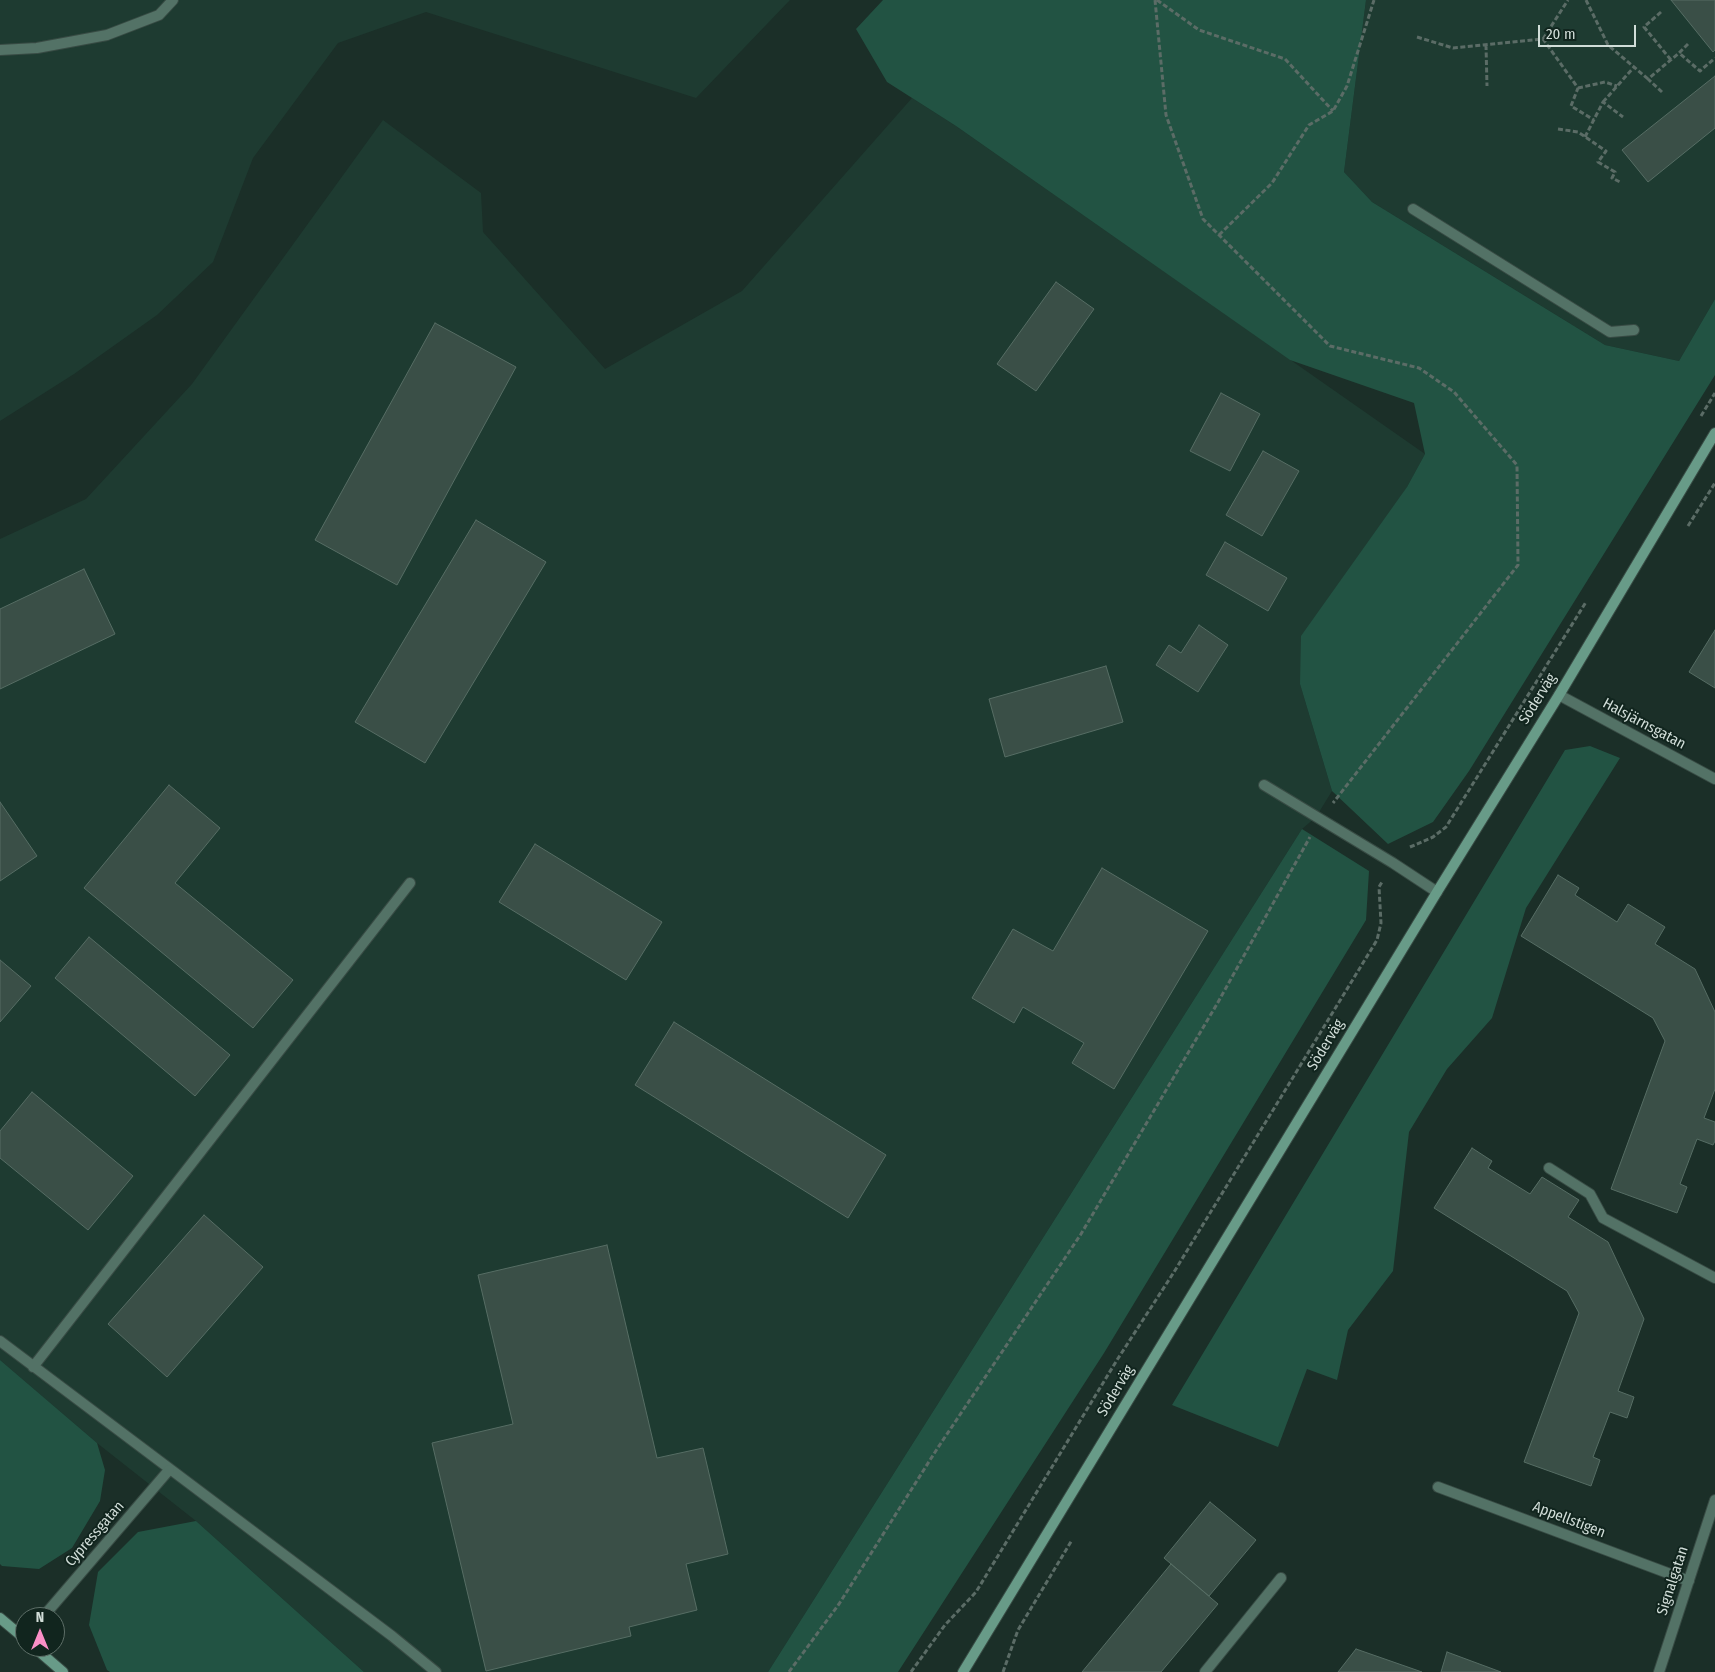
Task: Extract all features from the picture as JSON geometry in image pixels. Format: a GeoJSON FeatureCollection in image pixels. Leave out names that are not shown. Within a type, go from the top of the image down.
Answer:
{"type":"FeatureCollection","features":[{"type":"Feature","properties":{"kind":"main road","name":"Söderväg"},"geometry":{"type":"LineString","coordinates":[[963,1672],[1559,694],[1715,433]]}},
{"type":"Feature","properties":{"kind":"main road"},"geometry":{"type":"LineString","coordinates":[[0,1618],[15,1630]]}},
{"type":"Feature","properties":{"kind":"main road"},"geometry":{"type":"LineString","coordinates":[[46,1657],[63,1672]]}},
{"type":"Feature","properties":{"kind":"street"},"geometry":{"type":"LineString","coordinates":[[0,50],[36,48],[107,35],[160,15],[173,0]]}},
{"type":"Feature","properties":{"kind":"street"},"geometry":{"type":"LineString","coordinates":[[1413,210],[1610,332],[1634,330]]}},
{"type":"Feature","properties":{"kind":"street","name":"Halsjärnsgatan"},"geometry":{"type":"LineString","coordinates":[[1559,694],[1715,779]]}},
{"type":"Feature","properties":{"kind":"street"},"geometry":{"type":"LineString","coordinates":[[1264,785],[1394,863],[1437,892]]}},
{"type":"Feature","properties":{"kind":"street"},"geometry":{"type":"LineString","coordinates":[[33,1367],[410,883]]}},
{"type":"Feature","properties":{"kind":"street"},"geometry":{"type":"LineString","coordinates":[[1548,1168],[1590,1194],[1603,1218],[1715,1278]]}},
{"type":"Feature","properties":{"kind":"street"},"geometry":{"type":"LineString","coordinates":[[0,1341],[392,1636],[436,1672]]}},
{"type":"Feature","properties":{"kind":"street","name":"Cypressgatan"},"geometry":{"type":"LineString","coordinates":[[51,1607],[169,1470]]}},
{"type":"Feature","properties":{"kind":"street","name":"Appellstigen"},"geometry":{"type":"LineString","coordinates":[[1438,1487],[1689,1581]]}},
{"type":"Feature","properties":{"kind":"street","name":"Signalgatan"},"geometry":{"type":"LineString","coordinates":[[1659,1672],[1715,1500]]}},
{"type":"Feature","properties":{"kind":"street"},"geometry":{"type":"LineString","coordinates":[[1205,1672],[1281,1578]]}},
{"type":"Feature","properties":{"kind":"path"},"geometry":{"type":"LineString","coordinates":[[1156,0],[1199,30],[1285,59],[1333,111]]}},
{"type":"Feature","properties":{"kind":"path"},"geometry":{"type":"LineString","coordinates":[[789,1672],[839,1604],[937,1449],[1081,1234],[1217,1004],[1320,820],[1518,566],[1517,465],[1454,392],[1419,368],[1330,346],[1203,219],[1166,115],[1156,0]]}},
{"type":"Feature","properties":{"kind":"path"},"geometry":{"type":"LineString","coordinates":[[1218,234],[1272,183],[1309,124],[1333,111],[1347,86],[1374,0]]}},
{"type":"Feature","properties":{"kind":"path"},"geometry":{"type":"LineString","coordinates":[[1543,38],[1568,0]]}},
{"type":"Feature","properties":{"kind":"path"},"geometry":{"type":"LineString","coordinates":[[1586,0],[1608,45],[1662,92]]}},
{"type":"Feature","properties":{"kind":"path"},"geometry":{"type":"LineString","coordinates":[[1661,12],[1644,27],[1671,60]]}},
{"type":"Feature","properties":{"kind":"path"},"geometry":{"type":"LineString","coordinates":[[1417,37],[1453,48],[1543,38]]}},
{"type":"Feature","properties":{"kind":"path"},"geometry":{"type":"LineString","coordinates":[[1543,38],[1578,88]]}},
{"type":"Feature","properties":{"kind":"path"},"geometry":{"type":"LineString","coordinates":[[1486,44],[1488,86]]}},
{"type":"Feature","properties":{"kind":"path"},"geometry":{"type":"LineString","coordinates":[[1648,79],[1688,44]]}},
{"type":"Feature","properties":{"kind":"path"},"geometry":{"type":"LineString","coordinates":[[1679,53],[1700,71],[1715,58]]}},
{"type":"Feature","properties":{"kind":"path"},"geometry":{"type":"LineString","coordinates":[[1585,136],[1603,102],[1634,67]]}},
{"type":"Feature","properties":{"kind":"path"},"geometry":{"type":"LineString","coordinates":[[1578,88],[1605,82],[1617,86]]}},
{"type":"Feature","properties":{"kind":"path"},"geometry":{"type":"LineString","coordinates":[[1578,88],[1571,106],[1594,120]]}},
{"type":"Feature","properties":{"kind":"path"},"geometry":{"type":"LineString","coordinates":[[1603,102],[1623,118]]}},
{"type":"Feature","properties":{"kind":"path"},"geometry":{"type":"LineString","coordinates":[[1558,129],[1578,132],[1606,151],[1598,162],[1615,172],[1612,178],[1620,182]]}},
{"type":"Feature","properties":{"kind":"path"},"geometry":{"type":"LineString","coordinates":[[1700,418],[1715,393]]}},
{"type":"Feature","properties":{"kind":"path"},"geometry":{"type":"LineString","coordinates":[[911,1672],[945,1625],[976,1592],[1377,940],[1381,923],[1379,887],[1394,863],[1403,850],[1433,837],[1446,827],[1586,602]]}},
{"type":"Feature","properties":{"kind":"shaded area"},"geometry":{"type":"Polygon","coordinates":[[[0,0],[790,0],[696,98],[426,12],[338,43],[253,158],[213,262],[157,315],[74,374],[0,421],[0,0]]]}},
{"type":"Feature","properties":{"kind":"shaded area"},"geometry":{"type":"Polygon","coordinates":[[[883,0],[1366,0],[1344,172],[1372,202],[1605,345],[1679,361],[1715,299],[1715,375],[1469,771],[1433,822],[1388,844],[1332,791],[1300,684],[1301,636],[1407,487],[1425,454],[1414,403],[1290,360],[956,126],[887,82],[856,29],[883,0]]]}},
{"type":"Feature","properties":{"kind":"shaded area"},"geometry":{"type":"Polygon","coordinates":[[[1366,0],[1715,0],[1715,299],[1679,361],[1605,345],[1372,202],[1344,172],[1366,0]]]}},
{"type":"Feature","properties":{"kind":"shaded area"},"geometry":{"type":"Polygon","coordinates":[[[912,98],[956,126],[1425,454],[1300,684],[1332,791],[1316,817],[1302,829],[768,1672],[364,1672],[196,1521],[97,1443],[0,1360],[0,539],[86,499],[192,384],[383,120],[481,193],[483,232],[605,369],[742,291],[912,98]]]}},
{"type":"Feature","properties":{"kind":"shaded area"},"geometry":{"type":"Polygon","coordinates":[[[1590,746],[1620,758],[1526,908],[1492,1018],[1447,1069],[1409,1132],[1393,1271],[1348,1330],[1337,1380],[1307,1369],[1278,1447],[1172,1405],[1565,750],[1590,746]]]}},
{"type":"Feature","properties":{"kind":"shaded area"},"geometry":{"type":"Polygon","coordinates":[[[1302,829],[1369,871],[1366,920],[1104,1353],[898,1672],[768,1672],[1302,829]]]}},
{"type":"Feature","properties":{"kind":"shaded area"},"geometry":{"type":"Polygon","coordinates":[[[0,1360],[97,1443],[105,1470],[100,1501],[72,1548],[39,1569],[2,1566],[0,1564],[0,1360]]]}},
{"type":"Feature","properties":{"kind":"shaded area"},"geometry":{"type":"Polygon","coordinates":[[[196,1521],[364,1672],[110,1672],[107,1670],[89,1625],[98,1572],[138,1532],[196,1521]]]}},
{"type":"Feature","properties":{"kind":"building"},"geometry":{"type":"Polygon","coordinates":[[[1671,0],[1715,0],[1715,50],[1713,52],[1671,0]]]}},
{"type":"Feature","properties":{"kind":"building"},"geometry":{"type":"Polygon","coordinates":[[[1715,76],[1715,128],[1648,182],[1622,150],[1715,76]]]}},
{"type":"Feature","properties":{"kind":"building"},"geometry":{"type":"Polygon","coordinates":[[[1056,282],[1094,309],[1036,391],[997,364],[1056,282]]]}},
{"type":"Feature","properties":{"kind":"building"},"geometry":{"type":"Polygon","coordinates":[[[435,323],[516,367],[397,585],[315,540],[435,323]]]}},
{"type":"Feature","properties":{"kind":"building"},"geometry":{"type":"Polygon","coordinates":[[[1221,393],[1260,414],[1230,471],[1190,451],[1221,393]]]}},
{"type":"Feature","properties":{"kind":"building"},"geometry":{"type":"Polygon","coordinates":[[[1263,451],[1299,471],[1262,536],[1226,515],[1263,451]]]}},
{"type":"Feature","properties":{"kind":"building"},"geometry":{"type":"Polygon","coordinates":[[[476,520],[546,562],[425,763],[355,722],[476,520]]]}},
{"type":"Feature","properties":{"kind":"building"},"geometry":{"type":"Polygon","coordinates":[[[1225,542],[1287,578],[1268,611],[1206,575],[1225,542]]]}},
{"type":"Feature","properties":{"kind":"building"},"geometry":{"type":"Polygon","coordinates":[[[84,569],[115,634],[0,689],[0,609],[84,569]]]}},
{"type":"Feature","properties":{"kind":"building"},"geometry":{"type":"Polygon","coordinates":[[[1199,625],[1228,645],[1198,692],[1156,665],[1169,645],[1181,653],[1199,625]]]}},
{"type":"Feature","properties":{"kind":"building"},"geometry":{"type":"Polygon","coordinates":[[[1715,630],[1715,688],[1689,672],[1715,630]]]}},
{"type":"Feature","properties":{"kind":"building"},"geometry":{"type":"Polygon","coordinates":[[[1106,666],[1123,722],[1005,757],[989,699],[1106,666]]]}},
{"type":"Feature","properties":{"kind":"building"},"geometry":{"type":"Polygon","coordinates":[[[169,785],[220,828],[175,883],[293,980],[253,1028],[84,888],[169,785]]]}},
{"type":"Feature","properties":{"kind":"building"},"geometry":{"type":"Polygon","coordinates":[[[0,802],[37,856],[0,881],[0,802]]]}},
{"type":"Feature","properties":{"kind":"building"},"geometry":{"type":"Polygon","coordinates":[[[535,844],[662,922],[626,980],[499,902],[535,844]]]}},
{"type":"Feature","properties":{"kind":"building"},"geometry":{"type":"Polygon","coordinates":[[[1102,868],[1208,931],[1114,1089],[1072,1063],[1084,1043],[1023,1007],[1014,1023],[972,998],[1013,929],[1053,951],[1102,868]]]}},
{"type":"Feature","properties":{"kind":"building"},"geometry":{"type":"Polygon","coordinates":[[[1558,875],[1579,888],[1575,895],[1617,922],[1628,904],[1665,927],[1655,944],[1695,969],[1715,1012],[1715,1089],[1704,1118],[1715,1122],[1715,1141],[1713,1145],[1697,1139],[1680,1184],[1687,1187],[1677,1213],[1611,1189],[1665,1041],[1653,1018],[1521,936],[1558,875]]]}},
{"type":"Feature","properties":{"kind":"building"},"geometry":{"type":"Polygon","coordinates":[[[89,937],[230,1055],[195,1096],[55,978],[89,937]]]}},
{"type":"Feature","properties":{"kind":"building"},"geometry":{"type":"Polygon","coordinates":[[[0,960],[31,986],[0,1022],[0,960]]]}},
{"type":"Feature","properties":{"kind":"building"},"geometry":{"type":"Polygon","coordinates":[[[674,1022],[886,1155],[848,1218],[635,1085],[674,1022]]]}},
{"type":"Feature","properties":{"kind":"building"},"geometry":{"type":"Polygon","coordinates":[[[32,1092],[133,1176],[88,1230],[0,1158],[0,1131],[32,1092]]]}},
{"type":"Feature","properties":{"kind":"building"},"geometry":{"type":"Polygon","coordinates":[[[1472,1148],[1492,1161],[1488,1168],[1530,1194],[1542,1177],[1579,1200],[1568,1217],[1608,1242],[1644,1319],[1618,1391],[1634,1397],[1627,1418],[1610,1412],[1593,1457],[1600,1460],[1591,1486],[1524,1462],[1579,1313],[1567,1291],[1434,1208],[1472,1148]]]}},
{"type":"Feature","properties":{"kind":"building"},"geometry":{"type":"Polygon","coordinates":[[[204,1215],[263,1267],[167,1377],[108,1324],[204,1215]]]}},
{"type":"Feature","properties":{"kind":"building"},"geometry":{"type":"Polygon","coordinates":[[[607,1245],[657,1458],[703,1448],[728,1554],[686,1564],[697,1610],[629,1627],[631,1636],[486,1671],[432,1443],[513,1424],[478,1275],[607,1245]]]}},
{"type":"Feature","properties":{"kind":"building"},"geometry":{"type":"Polygon","coordinates":[[[1210,1502],[1256,1540],[1209,1596],[1164,1558],[1210,1502]]]}},
{"type":"Feature","properties":{"kind":"building"},"geometry":{"type":"Polygon","coordinates":[[[1171,1564],[1218,1604],[1161,1672],[1082,1672],[1171,1564]]]}},
{"type":"Feature","properties":{"kind":"building"},"geometry":{"type":"Polygon","coordinates":[[[1356,1649],[1422,1672],[1338,1672],[1356,1649]]]}},
{"type":"Feature","properties":{"kind":"building"},"geometry":{"type":"Polygon","coordinates":[[[1447,1652],[1501,1672],[1441,1672],[1447,1652]]]}}]}
